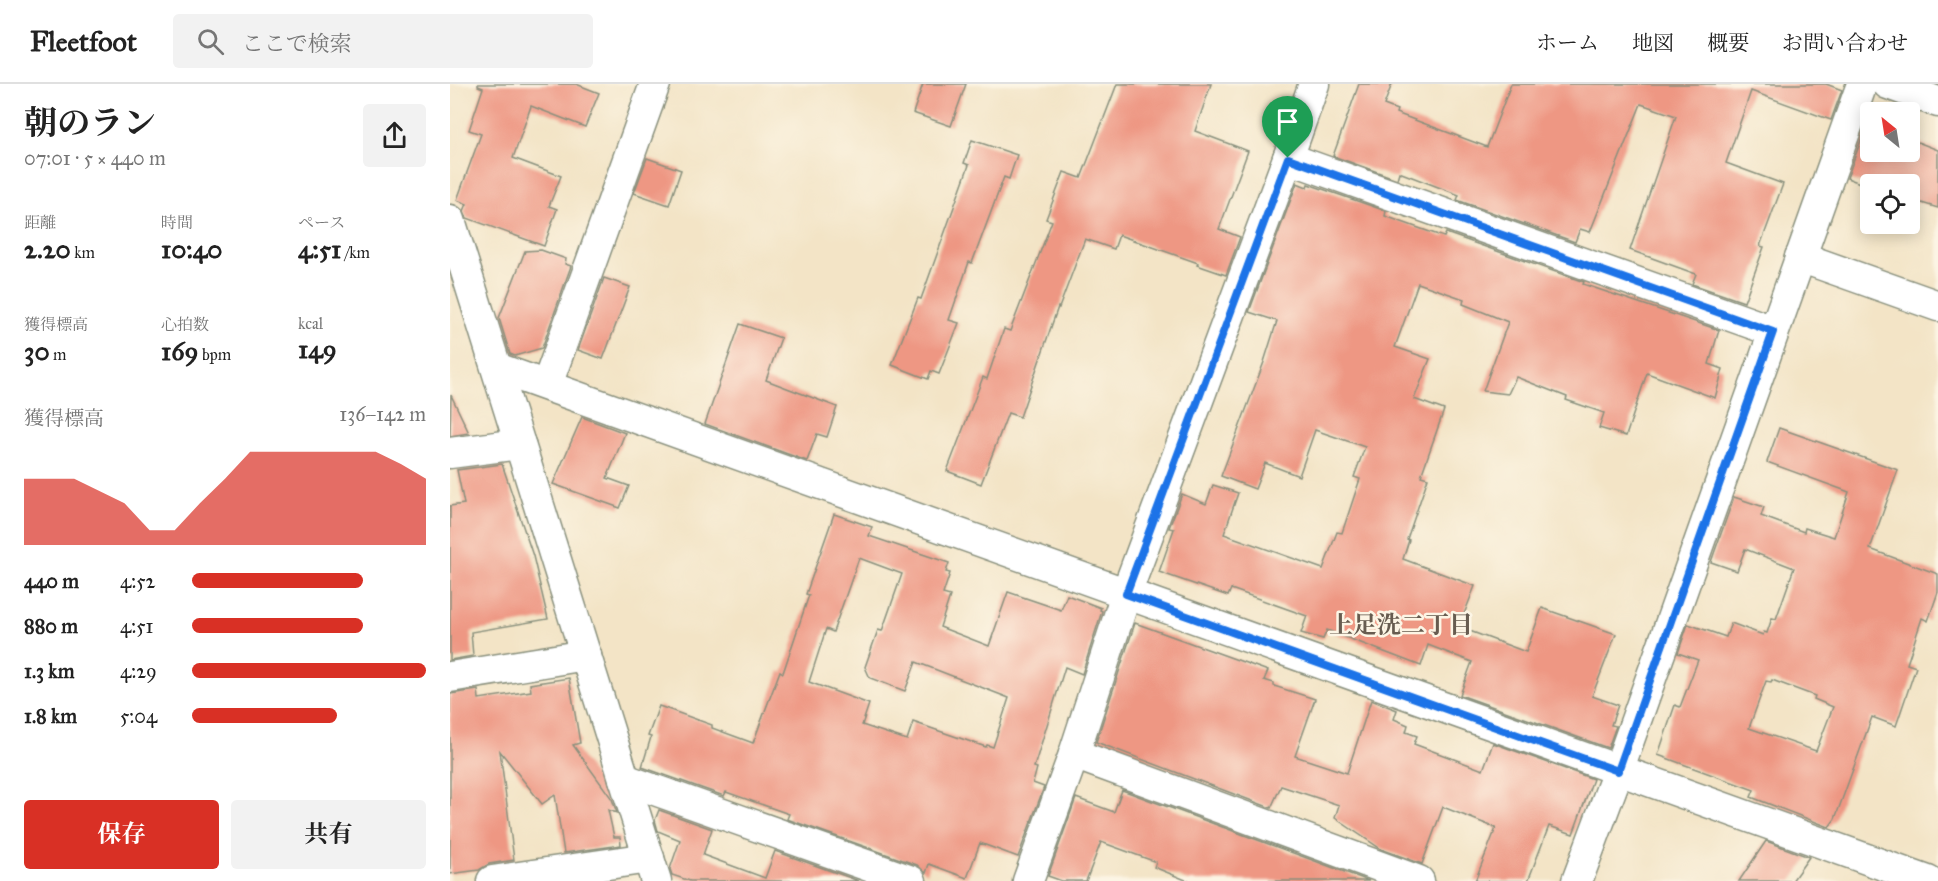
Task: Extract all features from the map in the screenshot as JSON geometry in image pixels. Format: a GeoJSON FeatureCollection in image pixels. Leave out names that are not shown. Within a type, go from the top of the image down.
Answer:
{"type":"FeatureCollection","features":[{"type":"Feature","properties":{"kind":"street"},"geometry":{"type":"LineString","coordinates":[[547,385],[655,84]]}},
{"type":"Feature","properties":{"kind":"street"},"geometry":{"type":"LineString","coordinates":[[1028,881],[1074,754],[1126,594],[1314,84]]}},
{"type":"Feature","properties":{"kind":"street"},"geometry":{"type":"LineString","coordinates":[[1577,881],[1862,84]]}},
{"type":"Feature","properties":{"kind":"street"},"geometry":{"type":"LineString","coordinates":[[1888,84],[1938,102]]}},
{"type":"Feature","properties":{"kind":"street"},"geometry":{"type":"LineString","coordinates":[[1288,158],[1773,332]]}},
{"type":"Feature","properties":{"kind":"street"},"geometry":{"type":"LineString","coordinates":[[450,220],[652,869],[492,881]]}},
{"type":"Feature","properties":{"kind":"street"},"geometry":{"type":"LineString","coordinates":[[1800,257],[1938,306]]}},
{"type":"Feature","properties":{"kind":"street"},"geometry":{"type":"LineString","coordinates":[[497,368],[1928,881]]}},
{"type":"Feature","properties":{"kind":"street"},"geometry":{"type":"LineString","coordinates":[[450,453],[520,444]]}},
{"type":"Feature","properties":{"kind":"street"},"geometry":{"type":"LineString","coordinates":[[450,677],[586,655]]}},
{"type":"Feature","properties":{"kind":"street"},"geometry":{"type":"LineString","coordinates":[[1074,754],[1419,881]]}},
{"type":"Feature","properties":{"kind":"street"},"geometry":{"type":"LineString","coordinates":[[624,779],[911,881]]}},
{"type":"Feature","properties":{"kind":"building"},"geometry":{"type":"Polygon","coordinates":[[[478,84],[576,84],[599,93],[585,127],[531,106],[513,158],[561,176],[549,206],[557,209],[544,246],[467,218],[464,211],[467,204],[457,200],[481,134],[469,130],[483,88],[478,84]]]}},
{"type":"Feature","properties":{"kind":"building"},"geometry":{"type":"Polygon","coordinates":[[[923,84],[966,84],[951,126],[913,113],[923,84]]]}},
{"type":"Feature","properties":{"kind":"building"},"geometry":{"type":"Polygon","coordinates":[[[1117,84],[1211,84],[1195,131],[1248,151],[1219,229],[1240,237],[1226,275],[1119,235],[1114,249],[1085,239],[1058,307],[1020,417],[1008,413],[981,484],[947,471],[983,377],[987,379],[1004,329],[1010,331],[1052,221],[1046,219],[1064,172],[1081,178],[1117,84]]]}},
{"type":"Feature","properties":{"kind":"building"},"geometry":{"type":"Polygon","coordinates":[[[1359,84],[1392,84],[1384,105],[1397,110],[1396,113],[1487,147],[1511,84],[1826,84],[1842,90],[1831,120],[1751,91],[1726,163],[1783,184],[1760,246],[1764,247],[1744,302],[1692,284],[1696,274],[1630,250],[1676,116],[1641,104],[1590,232],[1580,229],[1575,242],[1457,200],[1459,195],[1399,172],[1397,179],[1333,156],[1359,84]]]}},
{"type":"Feature","properties":{"kind":"building"},"geometry":{"type":"Polygon","coordinates":[[[972,140],[1017,155],[1009,179],[1004,177],[972,263],[969,262],[949,320],[959,323],[939,374],[931,371],[928,379],[892,365],[918,298],[921,299],[969,165],[964,163],[972,140]]]}},
{"type":"Feature","properties":{"kind":"building"},"geometry":{"type":"Polygon","coordinates":[[[1860,143],[1860,162],[1920,162],[1920,143],[1938,150],[1938,208],[1920,202],[1920,174],[1860,174],[1860,183],[1847,178],[1860,143]]]}},
{"type":"Feature","properties":{"kind":"building"},"geometry":{"type":"Polygon","coordinates":[[[647,158],[681,170],[669,205],[634,193],[647,158]]]}},
{"type":"Feature","properties":{"kind":"building"},"geometry":{"type":"Polygon","coordinates":[[[1297,183],[1307,187],[1308,184],[1386,211],[1385,216],[1444,237],[1446,233],[1584,282],[1583,284],[1719,330],[1709,364],[1723,369],[1715,398],[1647,373],[1626,436],[1599,428],[1604,413],[1566,400],[1567,397],[1516,377],[1508,394],[1483,391],[1508,322],[1463,304],[1464,299],[1418,283],[1395,347],[1430,359],[1414,399],[1444,410],[1421,476],[1428,478],[1407,539],[1409,540],[1403,559],[1475,586],[1459,627],[1526,652],[1542,608],[1616,634],[1592,696],[1618,705],[1611,725],[1616,726],[1608,748],[1460,695],[1472,662],[1428,645],[1421,666],[1327,630],[1323,639],[1301,633],[1307,616],[1231,589],[1228,596],[1159,572],[1174,529],[1169,528],[1182,494],[1206,504],[1213,485],[1238,493],[1224,534],[1323,569],[1337,532],[1342,533],[1360,479],[1354,477],[1365,447],[1315,430],[1299,476],[1265,463],[1255,489],[1221,476],[1277,321],[1249,312],[1297,183]]]}},
{"type":"Feature","properties":{"kind":"building"},"geometry":{"type":"Polygon","coordinates":[[[541,250],[566,259],[565,264],[571,266],[542,348],[515,356],[510,354],[499,318],[525,251],[541,250]]]}},
{"type":"Feature","properties":{"kind":"building"},"geometry":{"type":"Polygon","coordinates":[[[604,278],[630,287],[603,359],[578,350],[604,278]]]}},
{"type":"Feature","properties":{"kind":"building"},"geometry":{"type":"Polygon","coordinates":[[[740,324],[781,338],[766,380],[837,407],[827,437],[817,434],[807,461],[705,424],[740,324]]]}},
{"type":"Feature","properties":{"kind":"building"},"geometry":{"type":"Polygon","coordinates":[[[451,395],[469,433],[450,436],[451,395]]]}},
{"type":"Feature","properties":{"kind":"building"},"geometry":{"type":"Polygon","coordinates":[[[582,417],[625,433],[607,478],[629,486],[620,508],[553,484],[582,417]]]}},
{"type":"Feature","properties":{"kind":"building"},"geometry":{"type":"Polygon","coordinates":[[[1779,428],[1898,470],[1870,549],[1938,574],[1938,592],[1928,621],[1922,618],[1907,664],[1916,667],[1896,726],[1872,717],[1835,819],[1829,827],[1751,797],[1754,790],[1658,755],[1675,705],[1680,707],[1698,660],[1678,653],[1688,624],[1726,637],[1731,623],[1763,635],[1764,632],[1767,633],[1772,618],[1776,619],[1794,568],[1745,549],[1737,571],[1711,562],[1734,497],[1764,507],[1761,516],[1804,532],[1805,528],[1834,537],[1849,492],[1767,462],[1779,428]],[[1772,680],[1771,682],[1766,681],[1749,728],[1816,751],[1833,707],[1814,699],[1815,696],[1772,680]]]}},
{"type":"Feature","properties":{"kind":"building"},"geometry":{"type":"Polygon","coordinates":[[[502,464],[533,556],[548,619],[471,632],[473,656],[450,660],[450,506],[464,504],[457,470],[502,464]]]}},
{"type":"Feature","properties":{"kind":"building"},"geometry":{"type":"Polygon","coordinates":[[[834,514],[872,527],[869,536],[949,563],[946,572],[950,573],[943,594],[950,596],[940,627],[989,646],[1008,592],[1061,610],[1067,595],[1101,608],[1082,674],[1065,667],[1034,767],[1037,768],[1033,783],[1044,787],[1018,857],[980,843],[967,878],[929,864],[926,873],[917,865],[787,819],[789,814],[726,792],[724,796],[642,767],[651,737],[648,736],[659,706],[753,743],[780,671],[783,673],[809,595],[806,594],[834,514]],[[859,558],[833,632],[826,629],[809,682],[869,704],[862,725],[907,740],[913,722],[986,747],[987,745],[993,747],[1009,698],[916,662],[905,691],[870,678],[865,667],[878,630],[882,631],[902,574],[859,558]]]}},
{"type":"Feature","properties":{"kind":"building"},"geometry":{"type":"Polygon","coordinates":[[[1135,623],[1268,671],[1264,680],[1274,683],[1274,686],[1315,699],[1295,756],[1347,773],[1371,700],[1397,710],[1394,719],[1408,725],[1406,732],[1417,736],[1414,744],[1483,770],[1493,743],[1593,779],[1573,834],[1549,826],[1528,881],[1475,881],[1496,828],[1443,807],[1422,864],[1381,849],[1335,818],[1339,805],[1281,786],[1271,808],[1096,742],[1135,623]]]}},
{"type":"Feature","properties":{"kind":"building"},"geometry":{"type":"Polygon","coordinates":[[[569,678],[580,743],[573,745],[612,799],[617,813],[608,810],[614,837],[620,837],[621,845],[564,853],[555,795],[542,804],[500,751],[514,860],[489,864],[479,870],[450,874],[450,694],[478,690],[479,699],[531,691],[530,684],[569,678]]]}},
{"type":"Feature","properties":{"kind":"building"},"geometry":{"type":"Polygon","coordinates":[[[1122,790],[1369,881],[1188,881],[1154,867],[1156,862],[1101,842],[1086,881],[1062,881],[1048,876],[1076,798],[1114,812],[1122,790]]]}},
{"type":"Feature","properties":{"kind":"building"},"geometry":{"type":"Polygon","coordinates":[[[659,810],[712,829],[703,855],[765,878],[775,851],[859,881],[690,881],[672,875],[670,869],[680,840],[658,831],[655,820],[659,810]]]}},
{"type":"Feature","properties":{"kind":"building"},"geometry":{"type":"Polygon","coordinates":[[[1766,841],[1809,857],[1792,881],[1739,881],[1766,841]]]}},
{"type":"Feature","properties":{"kind":"district","name":"上足洗二丁目"},"geometry":{"type":"Point","coordinates":[1401,625]}},
{"type":"Feature","properties":{"kind":"route"},"geometry":{"type":"LineString","coordinates":[[1288,158],[1773,332],[1618,771],[1126,594],[1288,158]]}}]}
